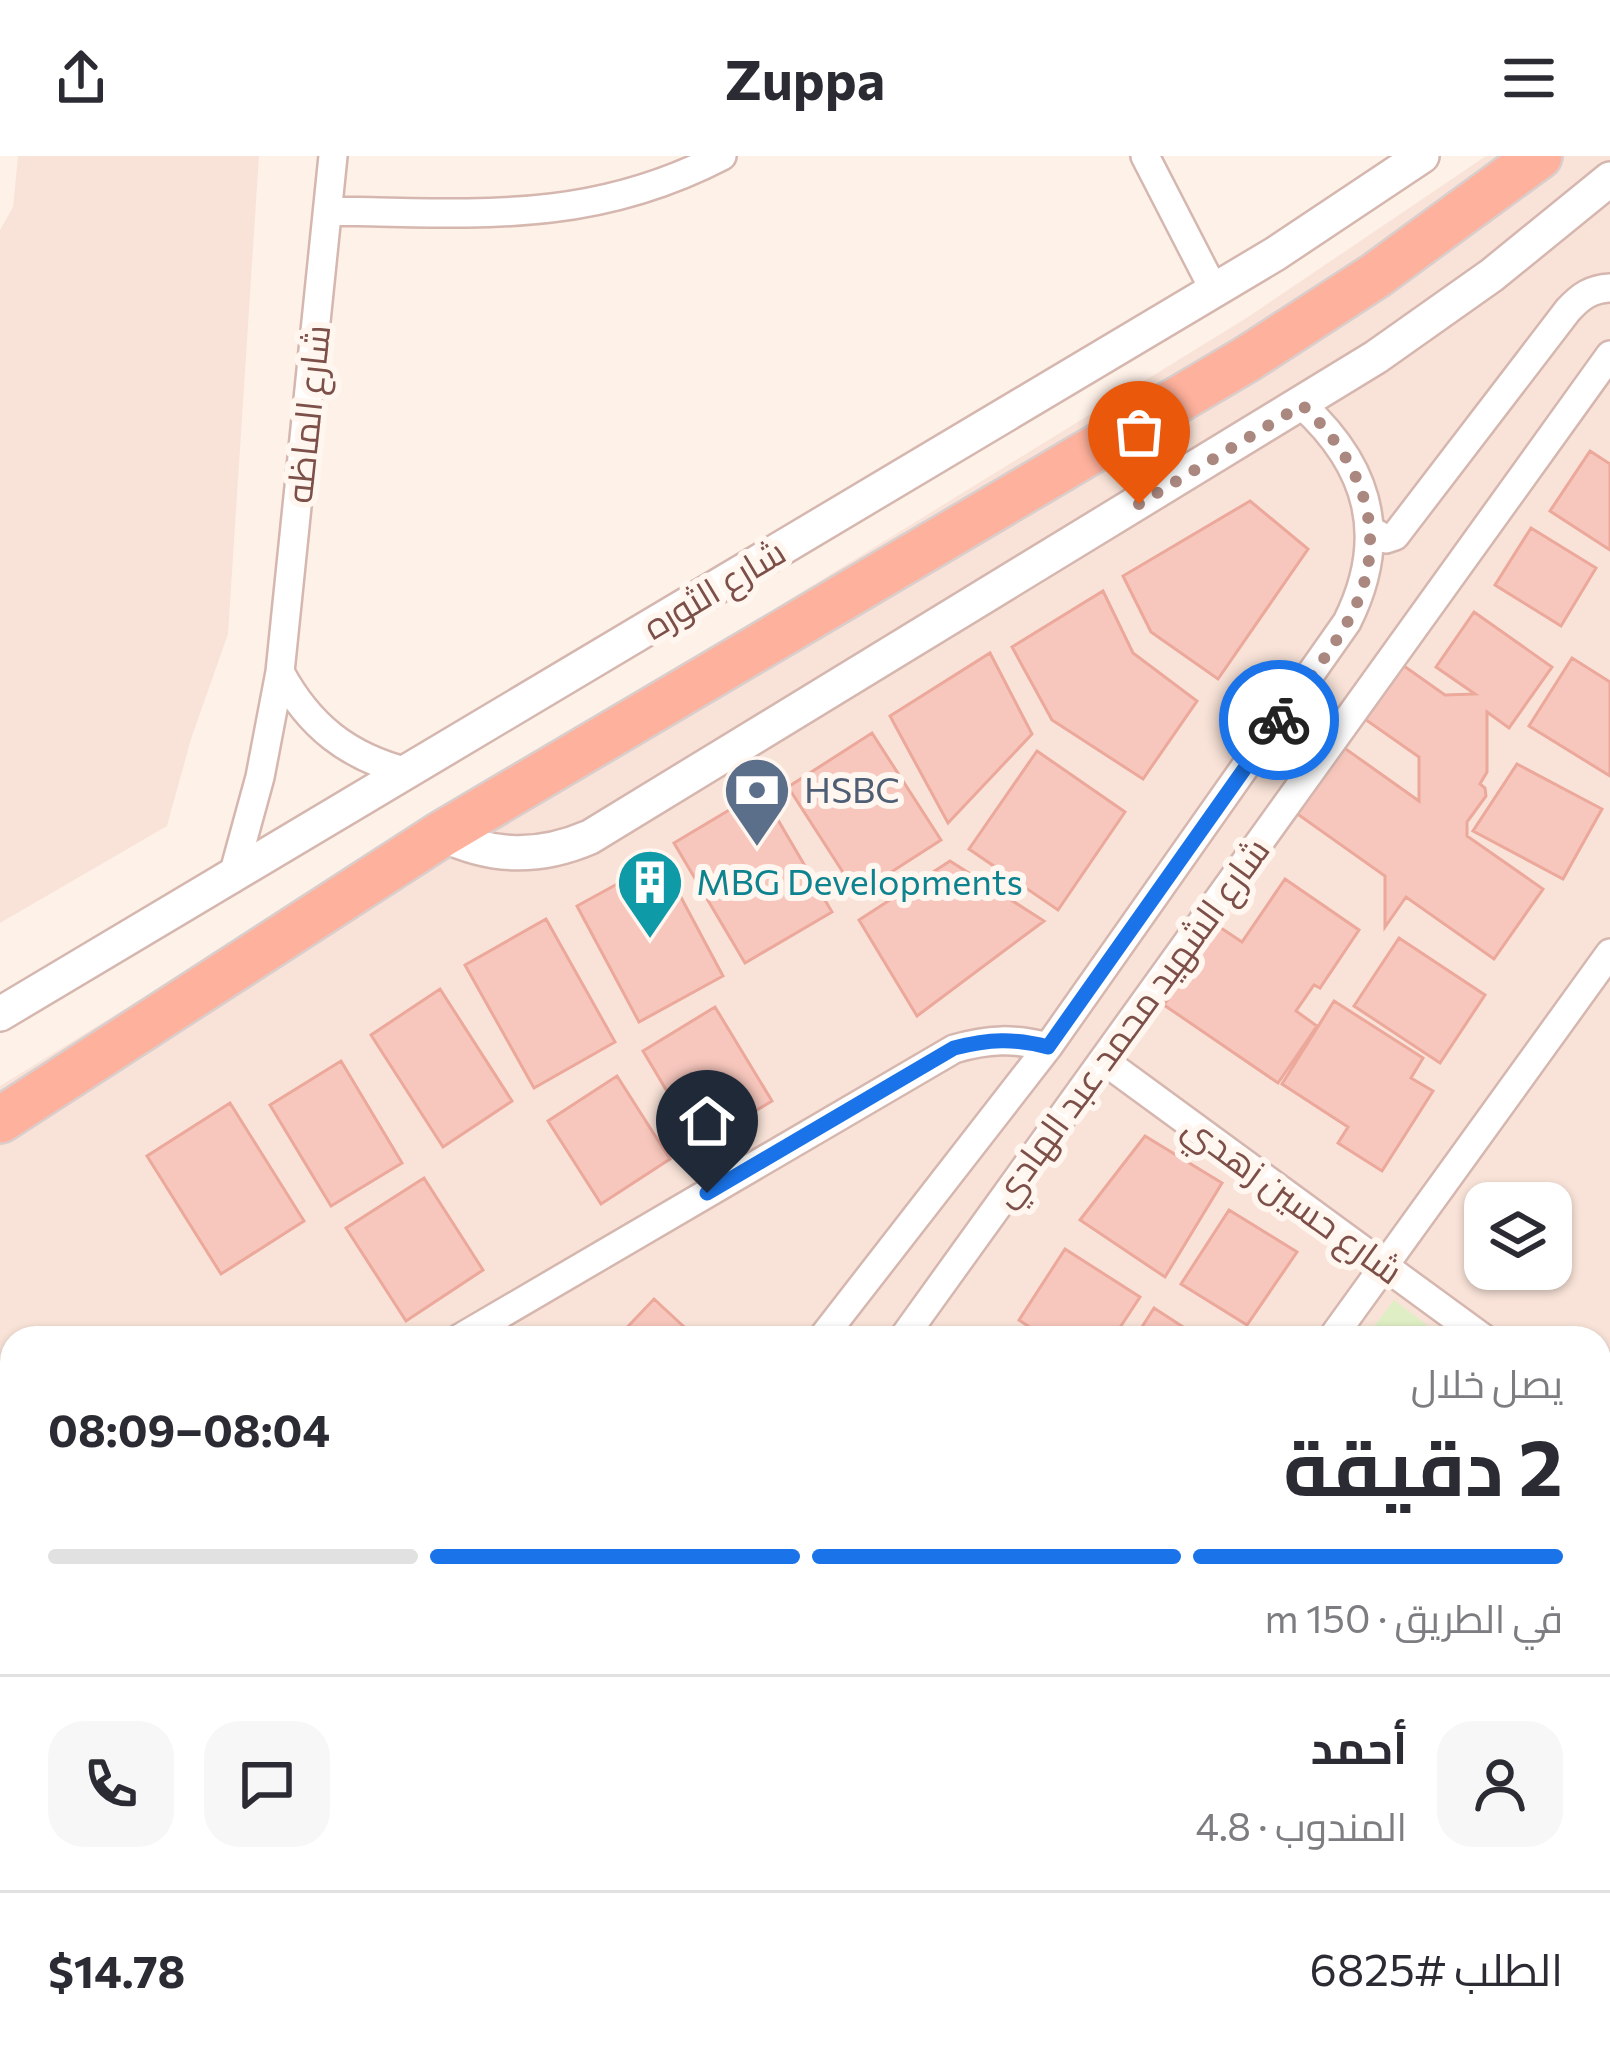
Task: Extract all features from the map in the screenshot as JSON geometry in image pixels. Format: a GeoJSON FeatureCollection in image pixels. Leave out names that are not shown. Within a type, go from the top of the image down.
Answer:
{"type":"FeatureCollection","features":[{"type":"Feature","properties":{"kind":"highway","name":"شارع الثوره"},"geometry":{"type":"LineString","coordinates":[[0,1120],[442,834],[1247,359],[1390,266],[1539,156]]}},
{"type":"Feature","properties":{"kind":"street","name":"شارع الماظه"},"geometry":{"type":"LineString","coordinates":[[232,879],[260,777],[280,673],[333,156]]}},
{"type":"Feature","properties":{"kind":"street"},"geometry":{"type":"LineString","coordinates":[[1145,156],[1214,290]]}},
{"type":"Feature","properties":{"kind":"street","name":"شارع الثوره"},"geometry":{"type":"LineString","coordinates":[[0,1014],[1214,290],[1422,156]]}},
{"type":"Feature","properties":{"kind":"street"},"geometry":{"type":"LineString","coordinates":[[330,211],[541,212],[643,190],[718,157]]}},
{"type":"Feature","properties":{"kind":"street"},"geometry":{"type":"LineString","coordinates":[[442,834],[505,854],[549,851],[590,837],[1302,405],[1473,289],[1610,179]]}},
{"type":"Feature","properties":{"kind":"street"},"geometry":{"type":"LineString","coordinates":[[1370,530],[1386,539],[1395,536],[1580,297],[1610,288]]}},
{"type":"Feature","properties":{"kind":"street","name":"شارع الشهيد محمد عبد الهادي"},"geometry":{"type":"LineString","coordinates":[[912,1326],[1610,356]]}},
{"type":"Feature","properties":{"kind":"street","name":"شارع الشهيد محمد عبد الهادي"},"geometry":{"type":"LineString","coordinates":[[831,1326],[1048,1047],[1347,622],[1365,578],[1370,530],[1351,461],[1302,405]]}},
{"type":"Feature","properties":{"kind":"street"},"geometry":{"type":"LineString","coordinates":[[280,673],[293,697],[331,739],[355,754],[408,772]]}},
{"type":"Feature","properties":{"kind":"street"},"geometry":{"type":"LineString","coordinates":[[1341,1326],[1610,953]]}},
{"type":"Feature","properties":{"kind":"street"},"geometry":{"type":"LineString","coordinates":[[480,1326],[954,1048],[1017,1039],[1048,1047]]}},
{"type":"Feature","properties":{"kind":"street","name":"شارع حسين زهدي"},"geometry":{"type":"LineString","coordinates":[[1103,1060],[1466,1326]]}},
{"type":"Feature","properties":{"kind":"shaded area"},"geometry":{"type":"Polygon","coordinates":[[[18,156],[259,156],[228,634],[167,826],[0,923],[0,230],[13,207],[18,156]]]}},
{"type":"Feature","properties":{"kind":"shaded area"},"geometry":{"type":"Polygon","coordinates":[[[1486,156],[1610,156],[1610,1326],[0,1326],[0,1086],[1248,317],[1486,156]]]}},
{"type":"Feature","properties":{"kind":"green space"},"geometry":{"type":"Polygon","coordinates":[[[1394,1300],[1428,1326],[1374,1326],[1394,1300]]]}},
{"type":"Feature","properties":{"kind":"building"},"geometry":{"type":"Polygon","coordinates":[[[1590,451],[1610,464],[1610,550],[1550,511],[1590,451]]]}},
{"type":"Feature","properties":{"kind":"building"},"geometry":{"type":"Polygon","coordinates":[[[1250,501],[1308,549],[1218,679],[1151,632],[1123,576],[1250,501]]]}},
{"type":"Feature","properties":{"kind":"building"},"geometry":{"type":"Polygon","coordinates":[[[1531,528],[1596,568],[1561,626],[1495,585],[1531,528]]]}},
{"type":"Feature","properties":{"kind":"building"},"geometry":{"type":"Polygon","coordinates":[[[1103,591],[1133,653],[1197,701],[1143,779],[1052,720],[1012,647],[1103,591]]]}},
{"type":"Feature","properties":{"kind":"building"},"geometry":{"type":"Polygon","coordinates":[[[1474,612],[1552,667],[1509,728],[1487,712],[1487,772],[1480,784],[1486,796],[1467,822],[1467,836],[1543,889],[1494,959],[1406,897],[1385,927],[1385,876],[1296,813],[1343,747],[1419,801],[1419,757],[1359,715],[1397,661],[1445,695],[1475,694],[1436,667],[1474,612]]]}},
{"type":"Feature","properties":{"kind":"building"},"geometry":{"type":"Polygon","coordinates":[[[990,653],[1032,734],[948,823],[890,716],[990,653]]]}},
{"type":"Feature","properties":{"kind":"building"},"geometry":{"type":"Polygon","coordinates":[[[1572,658],[1610,682],[1610,776],[1529,726],[1572,658]]]}},
{"type":"Feature","properties":{"kind":"building"},"geometry":{"type":"Polygon","coordinates":[[[872,733],[941,840],[857,894],[788,787],[872,733]]]}},
{"type":"Feature","properties":{"kind":"building"},"geometry":{"type":"Polygon","coordinates":[[[1037,751],[1125,812],[1058,910],[969,849],[1037,751]]]}},
{"type":"Feature","properties":{"kind":"building"},"geometry":{"type":"Polygon","coordinates":[[[1517,764],[1602,809],[1563,879],[1473,831],[1517,764]]]}},
{"type":"Feature","properties":{"kind":"building"},"geometry":{"type":"Polygon","coordinates":[[[761,791],[832,912],[745,963],[674,843],[761,791]]]}},
{"type":"Feature","properties":{"kind":"building","name":"MBG Developments"},"geometry":{"type":"Polygon","coordinates":[[[661,860],[723,976],[639,1022],[577,906],[661,860]]]}},
{"type":"Feature","properties":{"kind":"building"},"geometry":{"type":"Polygon","coordinates":[[[950,861],[1044,921],[917,1016],[859,920],[950,861]]]}},
{"type":"Feature","properties":{"kind":"building"},"geometry":{"type":"Polygon","coordinates":[[[1285,879],[1359,930],[1320,988],[1314,985],[1296,1011],[1317,1026],[1278,1083],[1164,1005],[1218,926],[1242,942],[1285,879]]]}},
{"type":"Feature","properties":{"kind":"building"},"geometry":{"type":"Polygon","coordinates":[[[546,919],[615,1042],[534,1088],[465,965],[546,919]]]}},
{"type":"Feature","properties":{"kind":"building"},"geometry":{"type":"Polygon","coordinates":[[[1399,938],[1485,995],[1440,1063],[1354,1006],[1399,938]]]}},
{"type":"Feature","properties":{"kind":"building"},"geometry":{"type":"Polygon","coordinates":[[[440,989],[512,1101],[443,1147],[371,1035],[440,989]]]}},
{"type":"Feature","properties":{"kind":"building"},"geometry":{"type":"Polygon","coordinates":[[[1334,1001],[1423,1058],[1411,1078],[1433,1091],[1382,1171],[1338,1143],[1348,1127],[1282,1084],[1334,1001]]]}},
{"type":"Feature","properties":{"kind":"building"},"geometry":{"type":"Polygon","coordinates":[[[715,1007],[772,1101],[699,1145],[643,1051],[715,1007]]]}},
{"type":"Feature","properties":{"kind":"building"},"geometry":{"type":"Polygon","coordinates":[[[341,1061],[402,1163],[331,1206],[270,1105],[341,1061]]]}},
{"type":"Feature","properties":{"kind":"building"},"geometry":{"type":"Polygon","coordinates":[[[617,1076],[670,1159],[601,1204],[548,1121],[617,1076]]]}},
{"type":"Feature","properties":{"kind":"building"},"geometry":{"type":"Polygon","coordinates":[[[230,1103],[304,1221],[221,1274],[147,1156],[230,1103]]]}},
{"type":"Feature","properties":{"kind":"building"},"geometry":{"type":"Polygon","coordinates":[[[1145,1136],[1222,1183],[1165,1277],[1080,1220],[1145,1136]]]}},
{"type":"Feature","properties":{"kind":"building"},"geometry":{"type":"Polygon","coordinates":[[[424,1178],[483,1270],[406,1321],[346,1228],[424,1178]]]}},
{"type":"Feature","properties":{"kind":"building"},"geometry":{"type":"Polygon","coordinates":[[[1229,1210],[1297,1252],[1247,1325],[1181,1284],[1229,1210]]]}},
{"type":"Feature","properties":{"kind":"building"},"geometry":{"type":"Polygon","coordinates":[[[1065,1249],[1140,1297],[1121,1326],[1028,1326],[1019,1320],[1065,1249]]]}},
{"type":"Feature","properties":{"kind":"building"},"geometry":{"type":"Polygon","coordinates":[[[654,1299],[683,1326],[628,1326],[654,1299]]]}},
{"type":"Feature","properties":{"kind":"building"},"geometry":{"type":"Polygon","coordinates":[[[1154,1308],[1182,1326],[1143,1326],[1154,1308]]]}},
{"type":"Feature","properties":{"kind":"way so far"},"geometry":{"type":"LineString","coordinates":[[1139,504],[1302,405],[1351,461],[1370,530],[1365,578],[1347,622],[1279,720]]}},
{"type":"Feature","properties":{"kind":"place","name":"HSBC"},"geometry":{"type":"Point","coordinates":[757,849]}},
{"type":"Feature","properties":{"kind":"place","name":"MBG Developments"},"geometry":{"type":"Point","coordinates":[650,941]}},
{"type":"Feature","properties":{"kind":"route"},"geometry":{"type":"LineString","coordinates":[[707,1193],[954,1048],[1017,1039],[1048,1047],[1279,720]]}}]}
